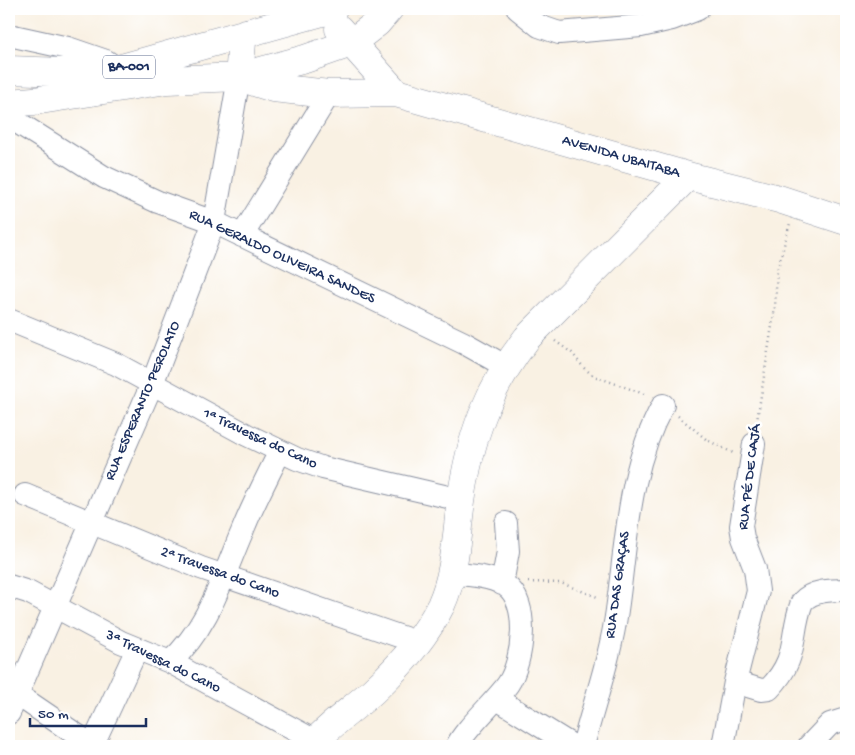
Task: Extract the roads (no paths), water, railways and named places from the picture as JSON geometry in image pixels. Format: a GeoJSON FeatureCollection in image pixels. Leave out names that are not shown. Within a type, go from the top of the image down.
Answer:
{"type":"FeatureCollection","features":[{"type":"Feature","properties":{"kind":"main road","name":"BA-001"},"geometry":{"type":"LineString","coordinates":[[350,43],[377,23],[389,9]]}},
{"type":"Feature","properties":{"kind":"main road","name":"BA-001"},"geometry":{"type":"LineString","coordinates":[[9,70],[90,73],[118,69],[329,10]]}},
{"type":"Feature","properties":{"kind":"main road"},"geometry":{"type":"LineString","coordinates":[[329,10],[350,43],[396,93]]}},
{"type":"Feature","properties":{"kind":"main road"},"geometry":{"type":"LineString","coordinates":[[239,77],[242,42],[245,33]]}},
{"type":"Feature","properties":{"kind":"main road","name":"AVENIDA UBAITABA"},"geometry":{"type":"LineString","coordinates":[[9,103],[34,101],[167,80],[239,77],[306,59],[350,43]]}},
{"type":"Feature","properties":{"kind":"main road","name":"AVENIDA UBAITABA"},"geometry":{"type":"LineString","coordinates":[[239,77],[272,88],[329,94],[396,93],[796,205],[846,221]]}},
{"type":"Feature","properties":{"kind":"main road"},"geometry":{"type":"LineString","coordinates":[[313,744],[374,690],[419,643],[441,604],[453,574],[461,500],[471,442],[488,400],[506,366],[538,327],[688,176]]}},
{"type":"Feature","properties":{"kind":"street"},"geometry":{"type":"LineString","coordinates":[[526,11],[539,26],[559,32],[641,26],[672,19],[698,9]]}},
{"type":"Feature","properties":{"kind":"street"},"geometry":{"type":"LineString","coordinates":[[9,35],[68,48],[87,56],[106,60],[118,69]]}},
{"type":"Feature","properties":{"kind":"street","name":"RUA ESPERANTO PEROLATO"},"geometry":{"type":"LineString","coordinates":[[14,704],[56,608],[90,522],[152,384],[214,222],[239,77]]}},
{"type":"Feature","properties":{"kind":"street"},"geometry":{"type":"LineString","coordinates":[[242,236],[329,94]]}},
{"type":"Feature","properties":{"kind":"street","name":"RUA GERALDO OLIVEIRA SANDES"},"geometry":{"type":"LineString","coordinates":[[9,117],[104,177],[158,202],[214,222],[456,339],[506,366]]}},
{"type":"Feature","properties":{"kind":"street","name":"1ª Travessa do Cano"},"geometry":{"type":"LineString","coordinates":[[9,320],[116,364],[280,451],[323,468],[461,500]]}},
{"type":"Feature","properties":{"kind":"street","name":"RUA DAS GRAÇAS"},"geometry":{"type":"LineString","coordinates":[[582,746],[618,605],[626,529],[642,452],[663,405]]}},
{"type":"Feature","properties":{"kind":"street"},"geometry":{"type":"LineString","coordinates":[[170,662],[194,635],[210,610],[255,501],[280,451]]}},
{"type":"Feature","properties":{"kind":"street","name":"RUA PÉ DE CAJÁ"},"geometry":{"type":"LineString","coordinates":[[723,746],[735,682],[758,592],[754,569],[743,538],[741,526],[752,452]]}},
{"type":"Feature","properties":{"kind":"street","name":"2ª Travessa do Cano"},"geometry":{"type":"LineString","coordinates":[[25,495],[225,576],[419,643]]}},
{"type":"Feature","properties":{"kind":"street"},"geometry":{"type":"LineString","coordinates":[[502,584],[508,551],[506,523]]}},
{"type":"Feature","properties":{"kind":"street"},"geometry":{"type":"LineString","coordinates":[[453,574],[486,578],[502,584],[516,595],[523,624],[517,666],[497,699],[457,746]]}},
{"type":"Feature","properties":{"kind":"street","name":"3ª Travessa do Cano"},"geometry":{"type":"LineString","coordinates":[[9,586],[28,592],[137,649],[170,662],[313,744]]}},
{"type":"Feature","properties":{"kind":"street"},"geometry":{"type":"LineString","coordinates":[[735,682],[761,690],[769,689],[786,668],[793,652],[802,602],[806,597],[820,592],[846,590]]}},
{"type":"Feature","properties":{"kind":"street"},"geometry":{"type":"LineString","coordinates":[[14,704],[92,746],[137,649]]}},
{"type":"Feature","properties":{"kind":"street"},"geometry":{"type":"LineString","coordinates":[[497,699],[573,746]]}},
{"type":"Feature","properties":{"kind":"street"},"geometry":{"type":"LineString","coordinates":[[810,746],[839,723]]}}]}
